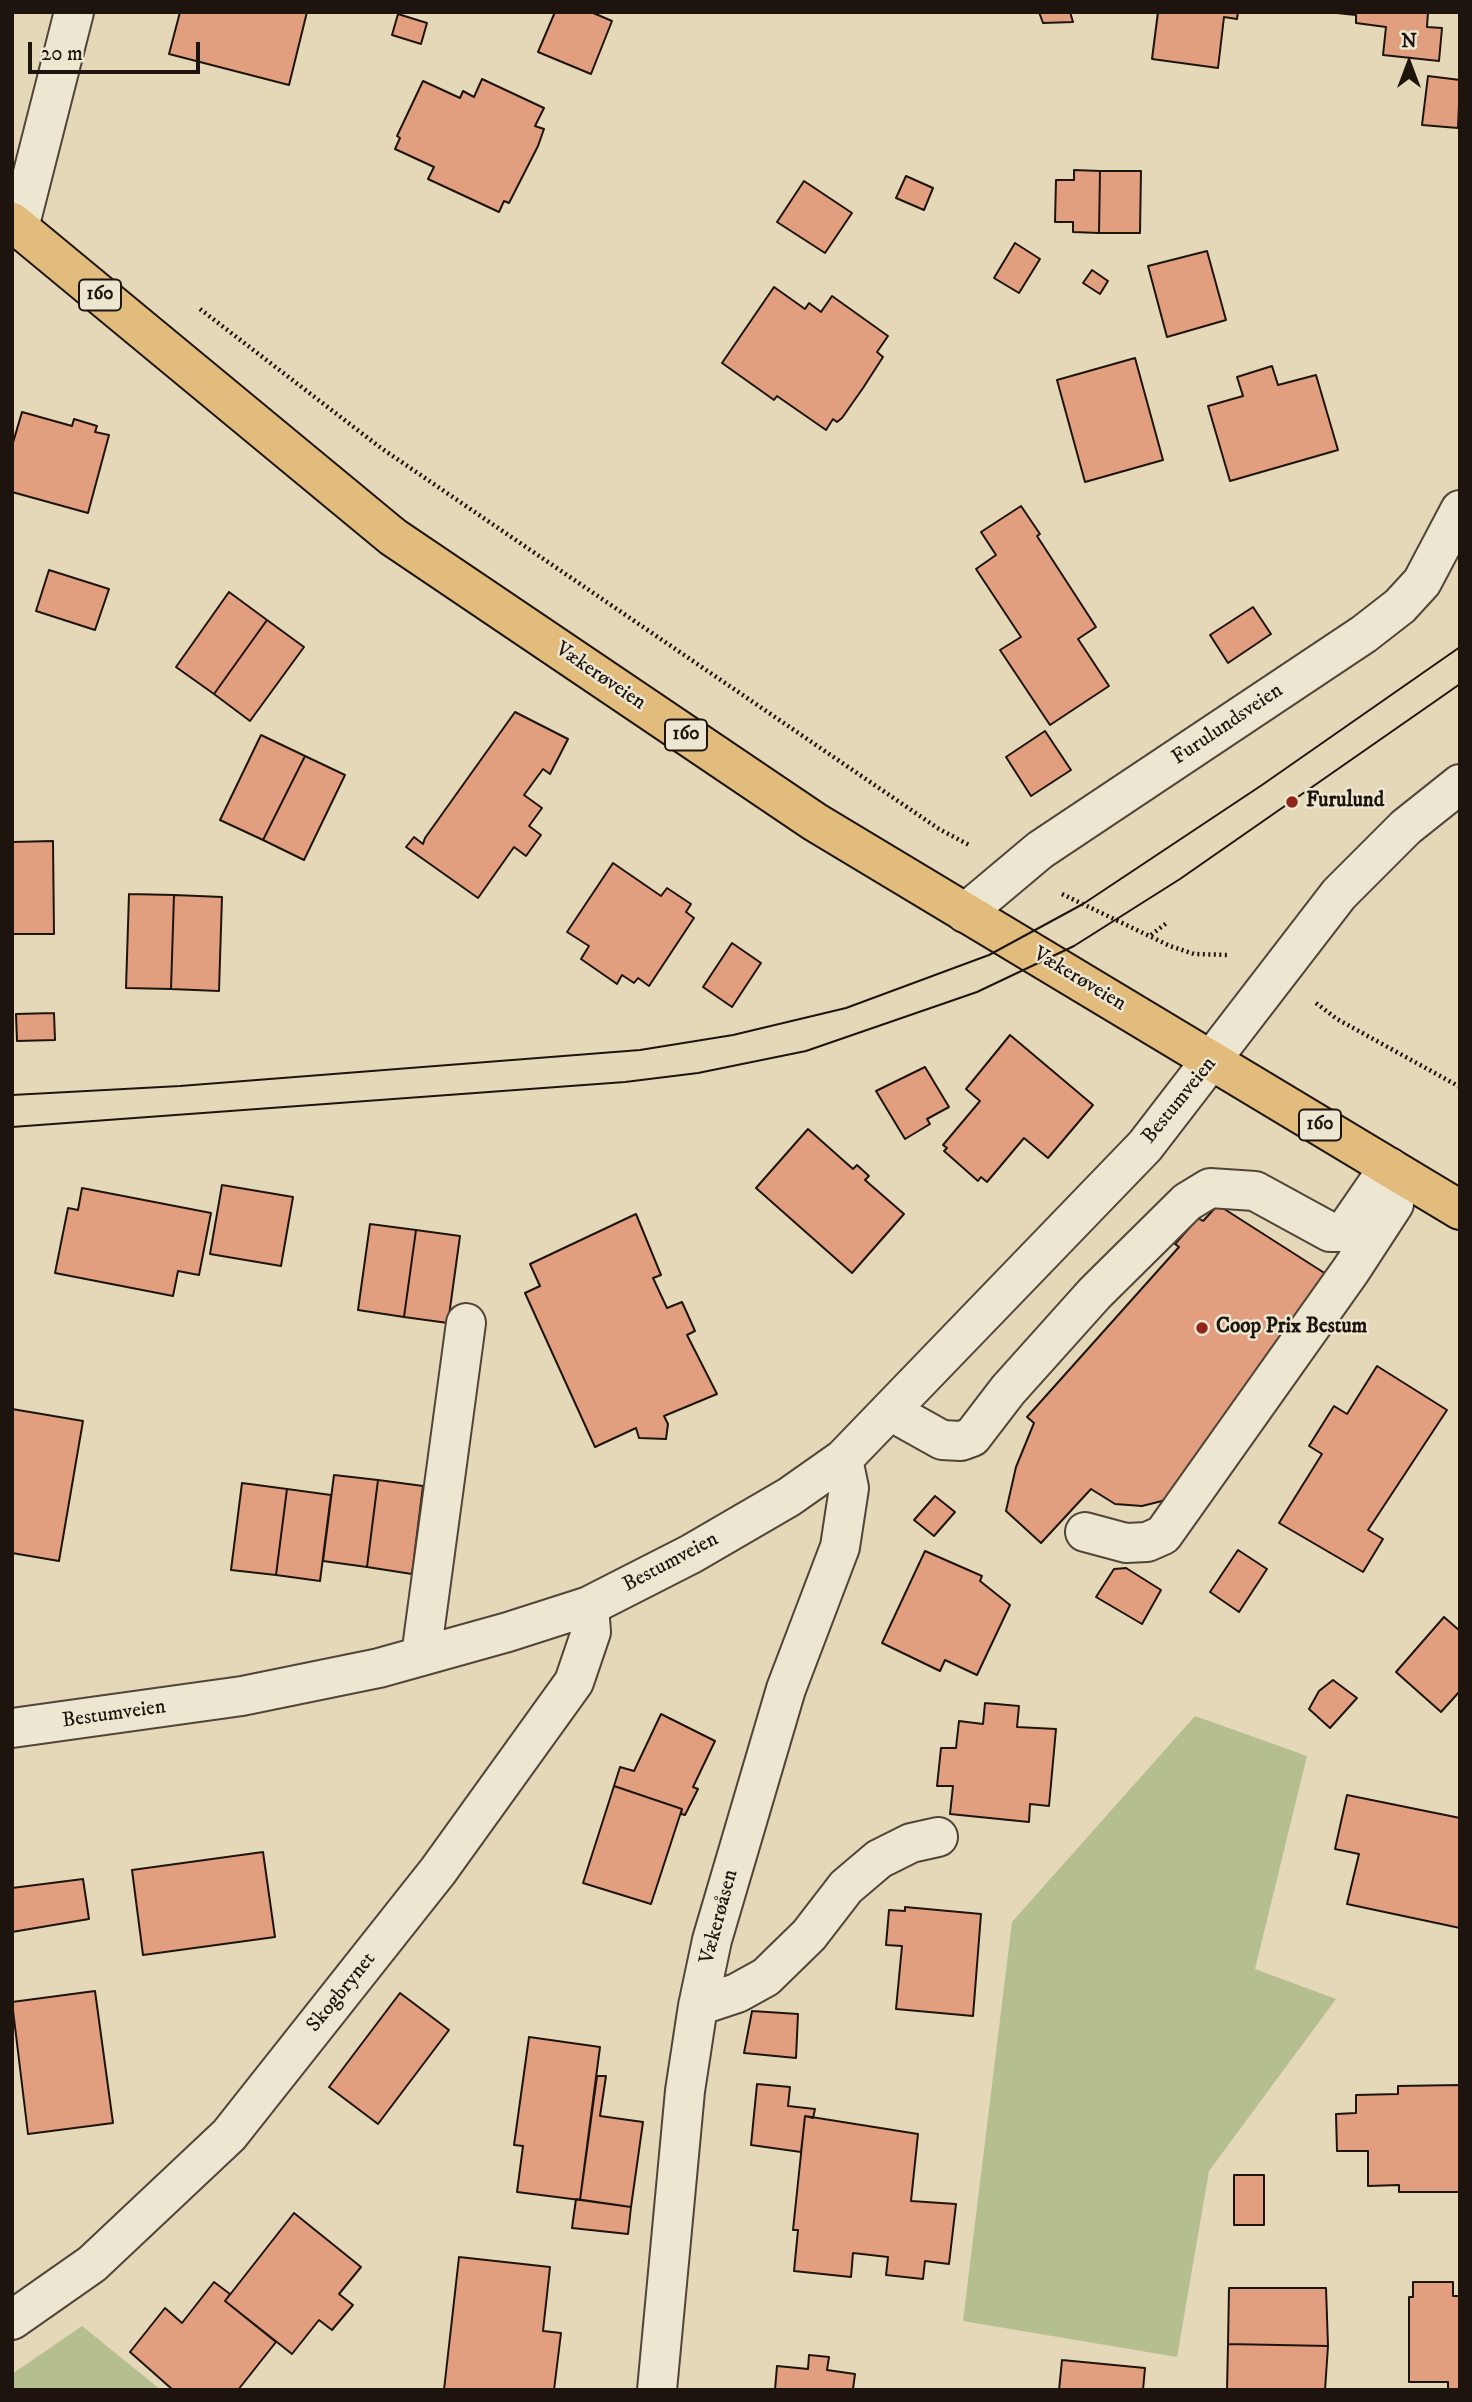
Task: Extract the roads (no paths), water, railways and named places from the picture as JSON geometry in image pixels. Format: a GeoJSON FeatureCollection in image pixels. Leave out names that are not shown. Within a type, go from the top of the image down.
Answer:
{"type":"FeatureCollection","features":[{"type":"Feature","properties":{"kind":"main road","name":"Vækerøveien"},"geometry":{"type":"LineString","coordinates":[[16,225],[393,537],[815,822],[1460,1210]]}},
{"type":"Feature","properties":{"kind":"street"},"geometry":{"type":"LineString","coordinates":[[16,225],[74,12]]}},
{"type":"Feature","properties":{"kind":"street","name":"Furulundsveien"},"geometry":{"type":"LineString","coordinates":[[965,913],[1015,868],[1364,634],[1400,606],[1422,582],[1460,510]]}},
{"type":"Feature","properties":{"kind":"street","name":"Bestumveien"},"geometry":{"type":"LineString","coordinates":[[12,1728],[242,1696],[421,1656],[589,1606],[789,1497],[843,1460],[1146,1146],[1339,894],[1367,864],[1460,783]]}},
{"type":"Feature","properties":{"kind":"street"},"geometry":{"type":"LineString","coordinates":[[890,1411],[942,1440],[961,1441],[972,1437],[1007,1390],[1095,1293],[1187,1202],[1210,1188],[1255,1191],[1330,1232],[1341,1232],[1399,1173]]}},
{"type":"Feature","properties":{"kind":"street"},"geometry":{"type":"LineString","coordinates":[[1085,1532],[1126,1543],[1147,1542],[1163,1535],[1351,1270],[1399,1173]]}},
{"type":"Feature","properties":{"kind":"street"},"geometry":{"type":"LineString","coordinates":[[421,1656],[466,1324]]}},
{"type":"Feature","properties":{"kind":"street","name":"Vækerøåsen"},"geometry":{"type":"LineString","coordinates":[[657,2390],[685,2091],[698,2006],[712,1940],[786,1689],[840,1547],[849,1488],[843,1460]]}},
{"type":"Feature","properties":{"kind":"street","name":"Skogbrynet"},"geometry":{"type":"LineString","coordinates":[[12,2320],[92,2264],[229,2135],[430,1881],[574,1682],[587,1653],[591,1632],[589,1606]]}},
{"type":"Feature","properties":{"kind":"street"},"geometry":{"type":"LineString","coordinates":[[698,2006],[737,1993],[766,1977],[808,1935],[846,1887],[879,1859],[911,1843],[938,1837]]}},
{"type":"Feature","properties":{"kind":"tram line"},"geometry":{"type":"LineString","coordinates":[[12,1095],[180,1086],[640,1050],[733,1035],[846,1008],[989,955],[1083,904],[1262,785],[1460,647]]}},
{"type":"Feature","properties":{"kind":"tram line"},"geometry":{"type":"LineString","coordinates":[[12,1127],[625,1082],[698,1073],[806,1051],[977,992],[1074,946],[1180,879],[1460,684]]}},
{"type":"Feature","properties":{"kind":"place","name":"Furulund"},"geometry":{"type":"Point","coordinates":[1292,802]}},
{"type":"Feature","properties":{"kind":"place","name":"Coop Prix Bestum"},"geometry":{"type":"Point","coordinates":[1202,1328]}}]}
